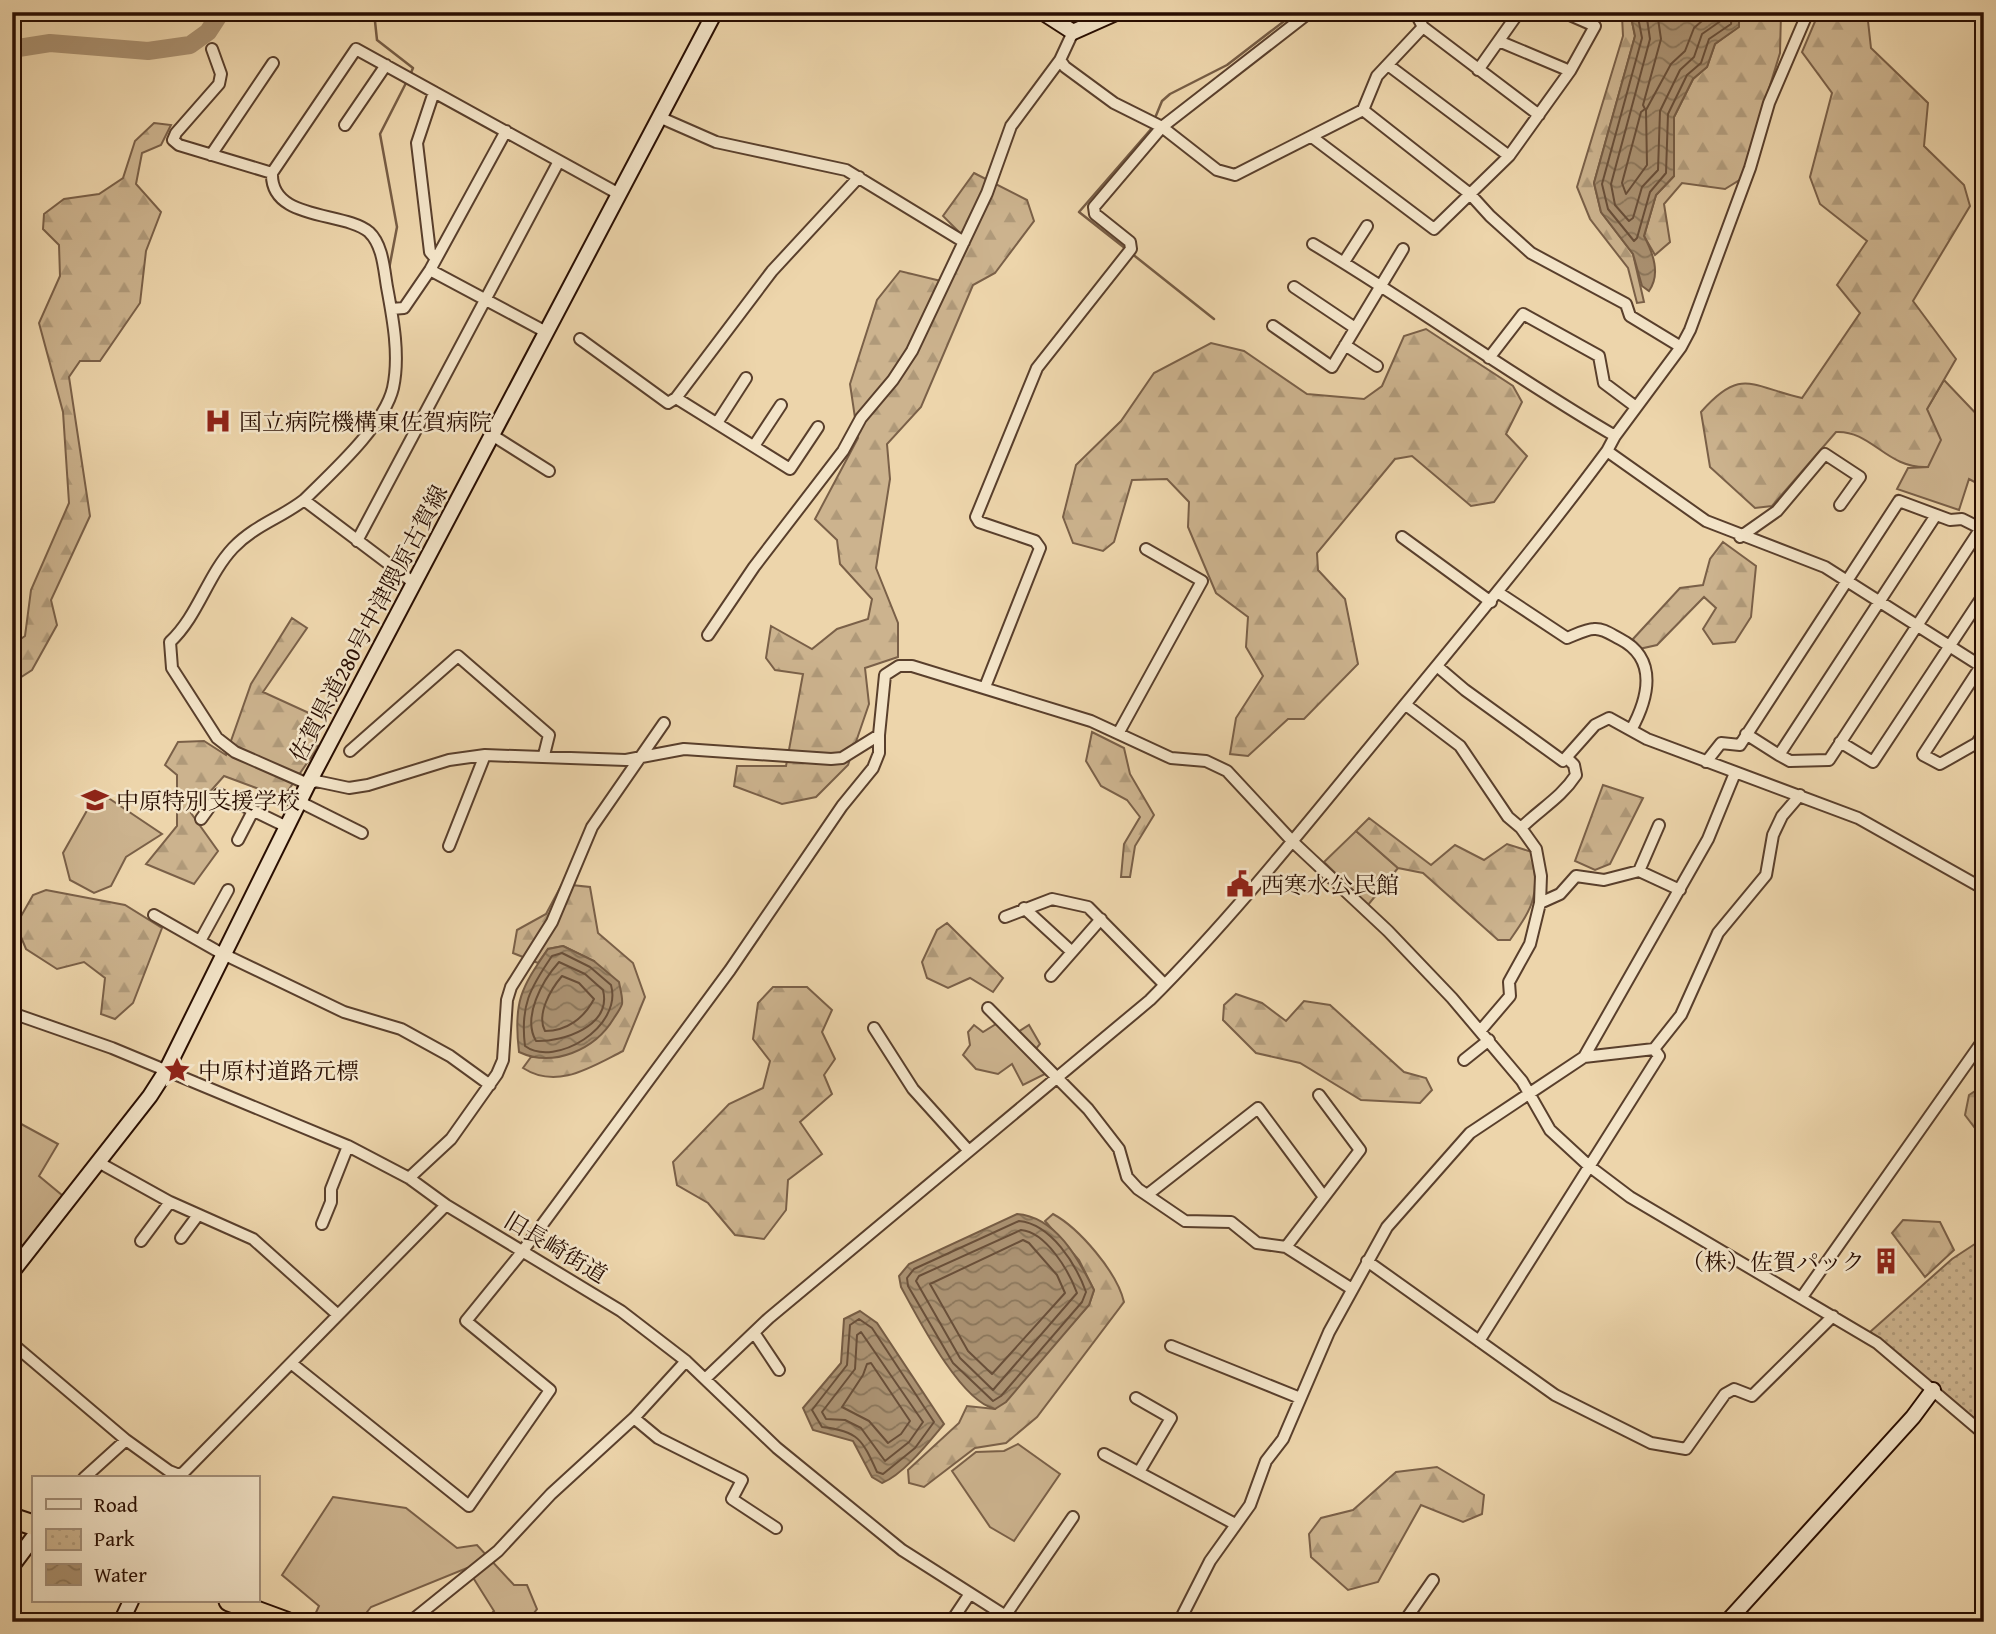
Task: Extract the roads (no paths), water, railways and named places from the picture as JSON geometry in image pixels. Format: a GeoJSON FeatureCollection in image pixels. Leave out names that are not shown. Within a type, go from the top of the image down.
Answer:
{"type":"FeatureCollection","features":[{"type":"Feature","properties":{"kind":"highway"},"geometry":{"type":"LineString","coordinates":[[12,1518],[32,1525]]}},
{"type":"Feature","properties":{"kind":"highway"},"geometry":{"type":"LineString","coordinates":[[232,1602],[286,1622]]}},
{"type":"Feature","properties":{"kind":"main road","name":"佐賀県道280号中津隈原古賀線"},"geometry":{"type":"LineString","coordinates":[[12,1272],[166,1071],[308,784],[715,12]]}},
{"type":"Feature","properties":{"kind":"main road"},"geometry":{"type":"LineString","coordinates":[[1042,12],[1073,32],[1118,12]]}},
{"type":"Feature","properties":{"kind":"main road"},"geometry":{"type":"LineString","coordinates":[[1727,1622],[1913,1417],[1933,1390]]}},
{"type":"Feature","properties":{"kind":"main road"},"geometry":{"type":"LineString","coordinates":[[12,1566],[32,1539]]}},
{"type":"Feature","properties":{"kind":"main road"},"geometry":{"type":"LineString","coordinates":[[121,1622],[131,1602]]}},
{"type":"Feature","properties":{"kind":"street"},"geometry":{"type":"LineString","coordinates":[[985,687],[1040,548],[1035,541],[979,522],[976,517],[1037,368],[1129,251],[1130,242],[1095,214],[1094,207],[1162,127],[1310,12]]}},
{"type":"Feature","properties":{"kind":"street"},"geometry":{"type":"LineString","coordinates":[[1415,12],[1423,27],[1539,115]]}},
{"type":"Feature","properties":{"kind":"street"},"geometry":{"type":"LineString","coordinates":[[1478,70],[1501,42],[1519,12]]}},
{"type":"Feature","properties":{"kind":"street"},"geometry":{"type":"LineString","coordinates":[[1312,136],[1434,229],[1509,156],[1570,71],[1595,26],[1563,12]]}},
{"type":"Feature","properties":{"kind":"street"},"geometry":{"type":"LineString","coordinates":[[705,1379],[769,1318],[968,1150],[1058,1079],[1165,985],[1293,842],[1491,603],[1607,451],[1615,436],[1681,347],[1750,168],[1769,103],[1808,12]]}},
{"type":"Feature","properties":{"kind":"street"},"geometry":{"type":"LineString","coordinates":[[1060,60],[1065,67],[1114,103],[1162,127],[1217,170],[1235,175],[1363,110],[1377,76],[1423,27]]}},
{"type":"Feature","properties":{"kind":"street"},"geometry":{"type":"LineString","coordinates":[[708,635],[754,567],[843,451],[861,418],[900,370],[964,242],[1011,126],[1060,60],[1073,32]]}},
{"type":"Feature","properties":{"kind":"street"},"geometry":{"type":"LineString","coordinates":[[1501,42],[1570,71]]}},
{"type":"Feature","properties":{"kind":"street"},"geometry":{"type":"LineString","coordinates":[[212,49],[221,74],[219,84],[176,133],[173,140],[179,145],[272,173]]}},
{"type":"Feature","properties":{"kind":"street"},"geometry":{"type":"LineString","coordinates":[[272,173],[356,49],[619,194]]}},
{"type":"Feature","properties":{"kind":"street"},"geometry":{"type":"LineString","coordinates":[[211,155],[273,63]]}},
{"type":"Feature","properties":{"kind":"street"},"geometry":{"type":"LineString","coordinates":[[345,125],[386,65]]}},
{"type":"Feature","properties":{"kind":"street"},"geometry":{"type":"LineString","coordinates":[[1388,65],[1509,156]]}},
{"type":"Feature","properties":{"kind":"street"},"geometry":{"type":"LineString","coordinates":[[434,92],[417,143],[430,253],[436,259]]}},
{"type":"Feature","properties":{"kind":"street"},"geometry":{"type":"LineString","coordinates":[[1363,110],[1470,194],[1489,216],[1531,253],[1626,304],[1630,316],[1681,347]]}},
{"type":"Feature","properties":{"kind":"street"},"geometry":{"type":"LineString","coordinates":[[659,117],[716,142],[846,170],[964,242]]}},
{"type":"Feature","properties":{"kind":"street"},"geometry":{"type":"LineString","coordinates":[[391,309],[404,308],[430,270],[506,131]]}},
{"type":"Feature","properties":{"kind":"street"},"geometry":{"type":"LineString","coordinates":[[357,541],[559,161]]}},
{"type":"Feature","properties":{"kind":"street"},"geometry":{"type":"LineString","coordinates":[[272,173],[277,190],[302,212],[354,223],[369,233],[382,254],[395,339],[393,388],[383,411],[304,500],[289,512],[271,518],[234,547],[182,630],[170,642],[172,668],[217,738],[235,752],[308,784],[316,781],[349,788],[368,785],[449,760],[485,755],[626,760],[684,749],[831,759],[856,751],[879,735]]}},
{"type":"Feature","properties":{"kind":"street"},"geometry":{"type":"LineString","coordinates":[[580,339],[668,403],[677,398],[772,271],[859,177]]}},
{"type":"Feature","properties":{"kind":"street"},"geometry":{"type":"LineString","coordinates":[[1344,262],[1367,226]]}},
{"type":"Feature","properties":{"kind":"street"},"geometry":{"type":"LineString","coordinates":[[1313,244],[1380,284],[1489,358],[1615,436]]}},
{"type":"Feature","properties":{"kind":"street"},"geometry":{"type":"LineString","coordinates":[[1273,326],[1332,367],[1403,249]]}},
{"type":"Feature","properties":{"kind":"street"},"geometry":{"type":"LineString","coordinates":[[430,270],[546,332]]}},
{"type":"Feature","properties":{"kind":"street"},"geometry":{"type":"LineString","coordinates":[[1294,287],[1355,328]]}},
{"type":"Feature","properties":{"kind":"street"},"geometry":{"type":"LineString","coordinates":[[1489,358],[1523,314],[1599,356],[1604,383],[1636,407]]}},
{"type":"Feature","properties":{"kind":"street"},"geometry":{"type":"LineString","coordinates":[[1345,345],[1377,366]]}},
{"type":"Feature","properties":{"kind":"street"},"geometry":{"type":"LineString","coordinates":[[717,423],[746,378]]}},
{"type":"Feature","properties":{"kind":"street"},"geometry":{"type":"LineString","coordinates":[[677,398],[790,469],[818,427]]}},
{"type":"Feature","properties":{"kind":"street"},"geometry":{"type":"LineString","coordinates":[[754,446],[781,405]]}},
{"type":"Feature","properties":{"kind":"street"},"geometry":{"type":"LineString","coordinates":[[492,435],[549,471]]}},
{"type":"Feature","properties":{"kind":"street"},"geometry":{"type":"LineString","coordinates":[[1607,451],[1706,521],[1740,537],[1825,568],[1982,667],[1923,755],[1940,764],[1977,743],[1984,732]]}},
{"type":"Feature","properties":{"kind":"street"},"geometry":{"type":"LineString","coordinates":[[1740,537],[1777,511],[1825,454],[1860,477],[1840,505]]}},
{"type":"Feature","properties":{"kind":"street"},"geometry":{"type":"LineString","coordinates":[[304,500],[414,583]]}},
{"type":"Feature","properties":{"kind":"street"},"geometry":{"type":"LineString","coordinates":[[1706,762],[1721,743],[1740,745],[1746,734],[1899,500],[1936,515],[1962,519],[1982,529],[1916,624],[1829,760],[1790,761],[1746,734]]}},
{"type":"Feature","properties":{"kind":"street"},"geometry":{"type":"LineString","coordinates":[[1779,755],[1936,515]]}},
{"type":"Feature","properties":{"kind":"street"},"geometry":{"type":"LineString","coordinates":[[1402,537],[1491,603]]}},
{"type":"Feature","properties":{"kind":"street"},"geometry":{"type":"LineString","coordinates":[[1119,732],[1202,581],[1146,549]]}},
{"type":"Feature","properties":{"kind":"street"},"geometry":{"type":"LineString","coordinates":[[1499,593],[1567,638],[1594,629],[1605,631],[1634,649],[1644,667],[1646,696],[1630,730]]}},
{"type":"Feature","properties":{"kind":"street"},"geometry":{"type":"LineString","coordinates":[[1840,742],[1873,762],[1984,594]]}},
{"type":"Feature","properties":{"kind":"street"},"geometry":{"type":"LineString","coordinates":[[350,751],[458,656],[549,735],[544,755]]}},
{"type":"Feature","properties":{"kind":"street"},"geometry":{"type":"LineString","coordinates":[[292,1363],[469,1506],[550,1390],[466,1321],[523,1252],[722,982],[842,806],[873,768],[879,753],[885,675],[888,670],[912,666],[985,687],[1119,732],[1171,758],[1206,761],[1227,771],[1293,842],[1388,931],[1481,1030],[1522,1081],[1527,1095],[1550,1130],[1590,1166],[1630,1197],[1877,1343],[1984,1434]]}},
{"type":"Feature","properties":{"kind":"street"},"geometry":{"type":"LineString","coordinates":[[1438,667],[1559,759],[1568,759],[1574,765],[1576,775],[1556,801],[1540,807],[1521,828]]}},
{"type":"Feature","properties":{"kind":"street"},"geometry":{"type":"LineString","coordinates":[[1406,705],[1460,746],[1508,817],[1521,828],[1536,849],[1541,876],[1540,904],[1530,944],[1509,982],[1510,996],[1481,1030]]}},
{"type":"Feature","properties":{"kind":"street"},"geometry":{"type":"LineString","coordinates":[[1568,759],[1601,719],[1609,718],[1630,730],[1706,762],[1857,818],[1984,889]]}},
{"type":"Feature","properties":{"kind":"street"},"geometry":{"type":"LineString","coordinates":[[409,1178],[451,1139],[490,1085],[503,1060],[507,1000],[511,988],[552,922],[592,827],[664,723]]}},
{"type":"Feature","properties":{"kind":"street"},"geometry":{"type":"LineString","coordinates":[[449,846],[485,755]]}},
{"type":"Feature","properties":{"kind":"street"},"geometry":{"type":"LineString","coordinates":[[1179,1622],[1210,1561],[1250,1505],[1266,1461],[1283,1439],[1329,1332],[1387,1227],[1470,1133],[1584,1057],[1709,839],[1735,773]]}},
{"type":"Feature","properties":{"kind":"street"},"geometry":{"type":"LineString","coordinates":[[201,819],[219,794],[287,827]]}},
{"type":"Feature","properties":{"kind":"street"},"geometry":{"type":"LineString","coordinates":[[1584,1057],[1654,1049],[1681,1015],[1718,933],[1766,875],[1773,835],[1782,816],[1800,795]]}},
{"type":"Feature","properties":{"kind":"street"},"geometry":{"type":"LineString","coordinates":[[300,802],[362,833]]}},
{"type":"Feature","properties":{"kind":"street"},"geometry":{"type":"LineString","coordinates":[[238,840],[253,811]]}},
{"type":"Feature","properties":{"kind":"street"},"geometry":{"type":"LineString","coordinates":[[1639,871],[1659,825]]}},
{"type":"Feature","properties":{"kind":"street"},"geometry":{"type":"LineString","coordinates":[[1540,904],[1560,894],[1576,876],[1604,880],[1639,871],[1680,890]]}},
{"type":"Feature","properties":{"kind":"street"},"geometry":{"type":"LineString","coordinates":[[201,941],[228,890]]}},
{"type":"Feature","properties":{"kind":"street"},"geometry":{"type":"LineString","coordinates":[[1005,918],[1024,908],[1052,899],[1088,907],[1165,985]]}},
{"type":"Feature","properties":{"kind":"street"},"geometry":{"type":"LineString","coordinates":[[1024,908],[1072,952]]}},
{"type":"Feature","properties":{"kind":"street"},"geometry":{"type":"LineString","coordinates":[[154,915],[344,1012],[401,1029],[450,1056],[490,1085]]}},
{"type":"Feature","properties":{"kind":"street"},"geometry":{"type":"LineString","coordinates":[[1051,976],[1101,919]]}},
{"type":"Feature","properties":{"kind":"street"},"geometry":{"type":"LineString","coordinates":[[988,1008],[1088,1109],[1119,1149],[1127,1177],[1147,1195],[1185,1221],[1231,1222],[1257,1243],[1286,1247],[1352,1289]]}},
{"type":"Feature","properties":{"kind":"street","name":"旧長崎街道"},"geometry":{"type":"LineString","coordinates":[[12,1013],[112,1048],[348,1146],[409,1178],[446,1205],[621,1311],[685,1361],[832,1494],[902,1550],[1010,1619]]}},
{"type":"Feature","properties":{"kind":"street"},"geometry":{"type":"LineString","coordinates":[[874,1028],[913,1089],[968,1150]]}},
{"type":"Feature","properties":{"kind":"street"},"geometry":{"type":"LineString","coordinates":[[1802,1297],[1984,1039]]}},
{"type":"Feature","properties":{"kind":"street"},"geometry":{"type":"LineString","coordinates":[[1464,1060],[1489,1040]]}},
{"type":"Feature","properties":{"kind":"street"},"geometry":{"type":"LineString","coordinates":[[1479,1341],[1659,1056],[1654,1049]]}},
{"type":"Feature","properties":{"kind":"street"},"geometry":{"type":"LineString","coordinates":[[1286,1247],[1360,1150],[1319,1095]]}},
{"type":"Feature","properties":{"kind":"street"},"geometry":{"type":"LineString","coordinates":[[1147,1195],[1258,1108],[1324,1197]]}},
{"type":"Feature","properties":{"kind":"street"},"geometry":{"type":"LineString","coordinates":[[322,1224],[331,1202],[331,1189],[348,1146]]}},
{"type":"Feature","properties":{"kind":"street"},"geometry":{"type":"LineString","coordinates":[[98,1162],[170,1202],[253,1239],[338,1315]]}},
{"type":"Feature","properties":{"kind":"street"},"geometry":{"type":"LineString","coordinates":[[141,1241],[170,1202]]}},
{"type":"Feature","properties":{"kind":"street"},"geometry":{"type":"LineString","coordinates":[[12,1331],[14,1345],[126,1440],[169,1471],[179,1475],[446,1205]]}},
{"type":"Feature","properties":{"kind":"street"},"geometry":{"type":"LineString","coordinates":[[181,1238],[198,1215]]}},
{"type":"Feature","properties":{"kind":"street"},"geometry":{"type":"LineString","coordinates":[[1367,1261],[1555,1395],[1651,1443],[1686,1448],[1725,1394],[1734,1389],[1752,1396],[1833,1316]]}},
{"type":"Feature","properties":{"kind":"street"},"geometry":{"type":"LineString","coordinates":[[755,1334],[779,1370]]}},
{"type":"Feature","properties":{"kind":"street"},"geometry":{"type":"LineString","coordinates":[[1171,1346],[1300,1398]]}},
{"type":"Feature","properties":{"kind":"street"},"geometry":{"type":"LineString","coordinates":[[410,1622],[498,1551],[551,1494],[634,1418],[685,1361]]}},
{"type":"Feature","properties":{"kind":"street"},"geometry":{"type":"LineString","coordinates":[[1136,1398],[1171,1418],[1139,1472]]}},
{"type":"Feature","properties":{"kind":"street"},"geometry":{"type":"LineString","coordinates":[[634,1418],[658,1438],[742,1480],[732,1499],[776,1528]]}},
{"type":"Feature","properties":{"kind":"street"},"geometry":{"type":"LineString","coordinates":[[86,1476],[126,1440]]}},
{"type":"Feature","properties":{"kind":"street"},"geometry":{"type":"LineString","coordinates":[[1104,1454],[1235,1524]]}},
{"type":"Feature","properties":{"kind":"street"},"geometry":{"type":"LineString","coordinates":[[1010,1619],[1073,1517]]}},
{"type":"Feature","properties":{"kind":"street"},"geometry":{"type":"LineString","coordinates":[[1404,1622],[1433,1580]]}},
{"type":"Feature","properties":{"kind":"street"},"geometry":{"type":"LineString","coordinates":[[951,1622],[969,1595]]}},
{"type":"Feature","properties":{"kind":"water"},"geometry":{"type":"Polygon","coordinates":[[[1630,12],[1739,12],[1739,27],[1715,44],[1707,67],[1693,79],[1674,117],[1674,176],[1656,195],[1644,236],[1653,256],[1655,271],[1649,291],[1642,286],[1633,254],[1601,212],[1594,183],[1635,36],[1630,12]]]}},
{"type":"Feature","properties":{"kind":"water"},"geometry":{"type":"Polygon","coordinates":[[[563,946],[594,961],[619,982],[621,1006],[596,1039],[572,1053],[546,1058],[519,1052],[518,1008],[525,986],[548,949],[563,946]]]}},
{"type":"Feature","properties":{"kind":"water"},"geometry":{"type":"Polygon","coordinates":[[[1017,1214],[1031,1217],[1054,1231],[1073,1253],[1094,1290],[1089,1305],[1006,1402],[995,1409],[982,1403],[968,1391],[941,1357],[901,1287],[899,1276],[909,1264],[1017,1214]]]}},
{"type":"Feature","properties":{"kind":"water"},"geometry":{"type":"Polygon","coordinates":[[[860,1311],[877,1323],[944,1424],[907,1465],[882,1483],[872,1477],[853,1441],[813,1430],[803,1408],[841,1363],[844,1319],[860,1311]]]}},
{"type":"Feature","properties":{"kind":"waterway"},"geometry":{"type":"LineString","coordinates":[[12,49],[50,43],[148,51],[190,45],[208,32],[221,12]]}},
{"type":"Feature","properties":{"kind":"waterway"},"geometry":{"type":"LineString","coordinates":[[374,12],[377,40],[413,68],[410,75]]}},
{"type":"Feature","properties":{"kind":"waterway"},"geometry":{"type":"LineString","coordinates":[[1155,118],[1162,101],[1170,94],[1227,65],[1296,12]]}},
{"type":"Feature","properties":{"kind":"waterway"},"geometry":{"type":"LineString","coordinates":[[389,269],[397,227],[380,134],[407,81]]}},
{"type":"Feature","properties":{"kind":"waterway"},"geometry":{"type":"LineString","coordinates":[[1126,249],[1079,212],[1152,128]]}},
{"type":"Feature","properties":{"kind":"waterway"},"geometry":{"type":"LineString","coordinates":[[1131,253],[1214,319]]}},
{"type":"Feature","properties":{"kind":"place","name":"国立病院機構東佐賀病院"},"geometry":{"type":"Point","coordinates":[218,421]}},
{"type":"Feature","properties":{"kind":"place","name":"中原特別支援学校"},"geometry":{"type":"Point","coordinates":[95,800]}},
{"type":"Feature","properties":{"kind":"place","name":"西寒水公民館"},"geometry":{"type":"Point","coordinates":[1240,884]}},
{"type":"Feature","properties":{"kind":"place","name":"中原村道路元標"},"geometry":{"type":"Point","coordinates":[177,1070]}},
{"type":"Feature","properties":{"kind":"place","name":"（株）佐賀パック"},"geometry":{"type":"Point","coordinates":[1886,1261]}}]}
